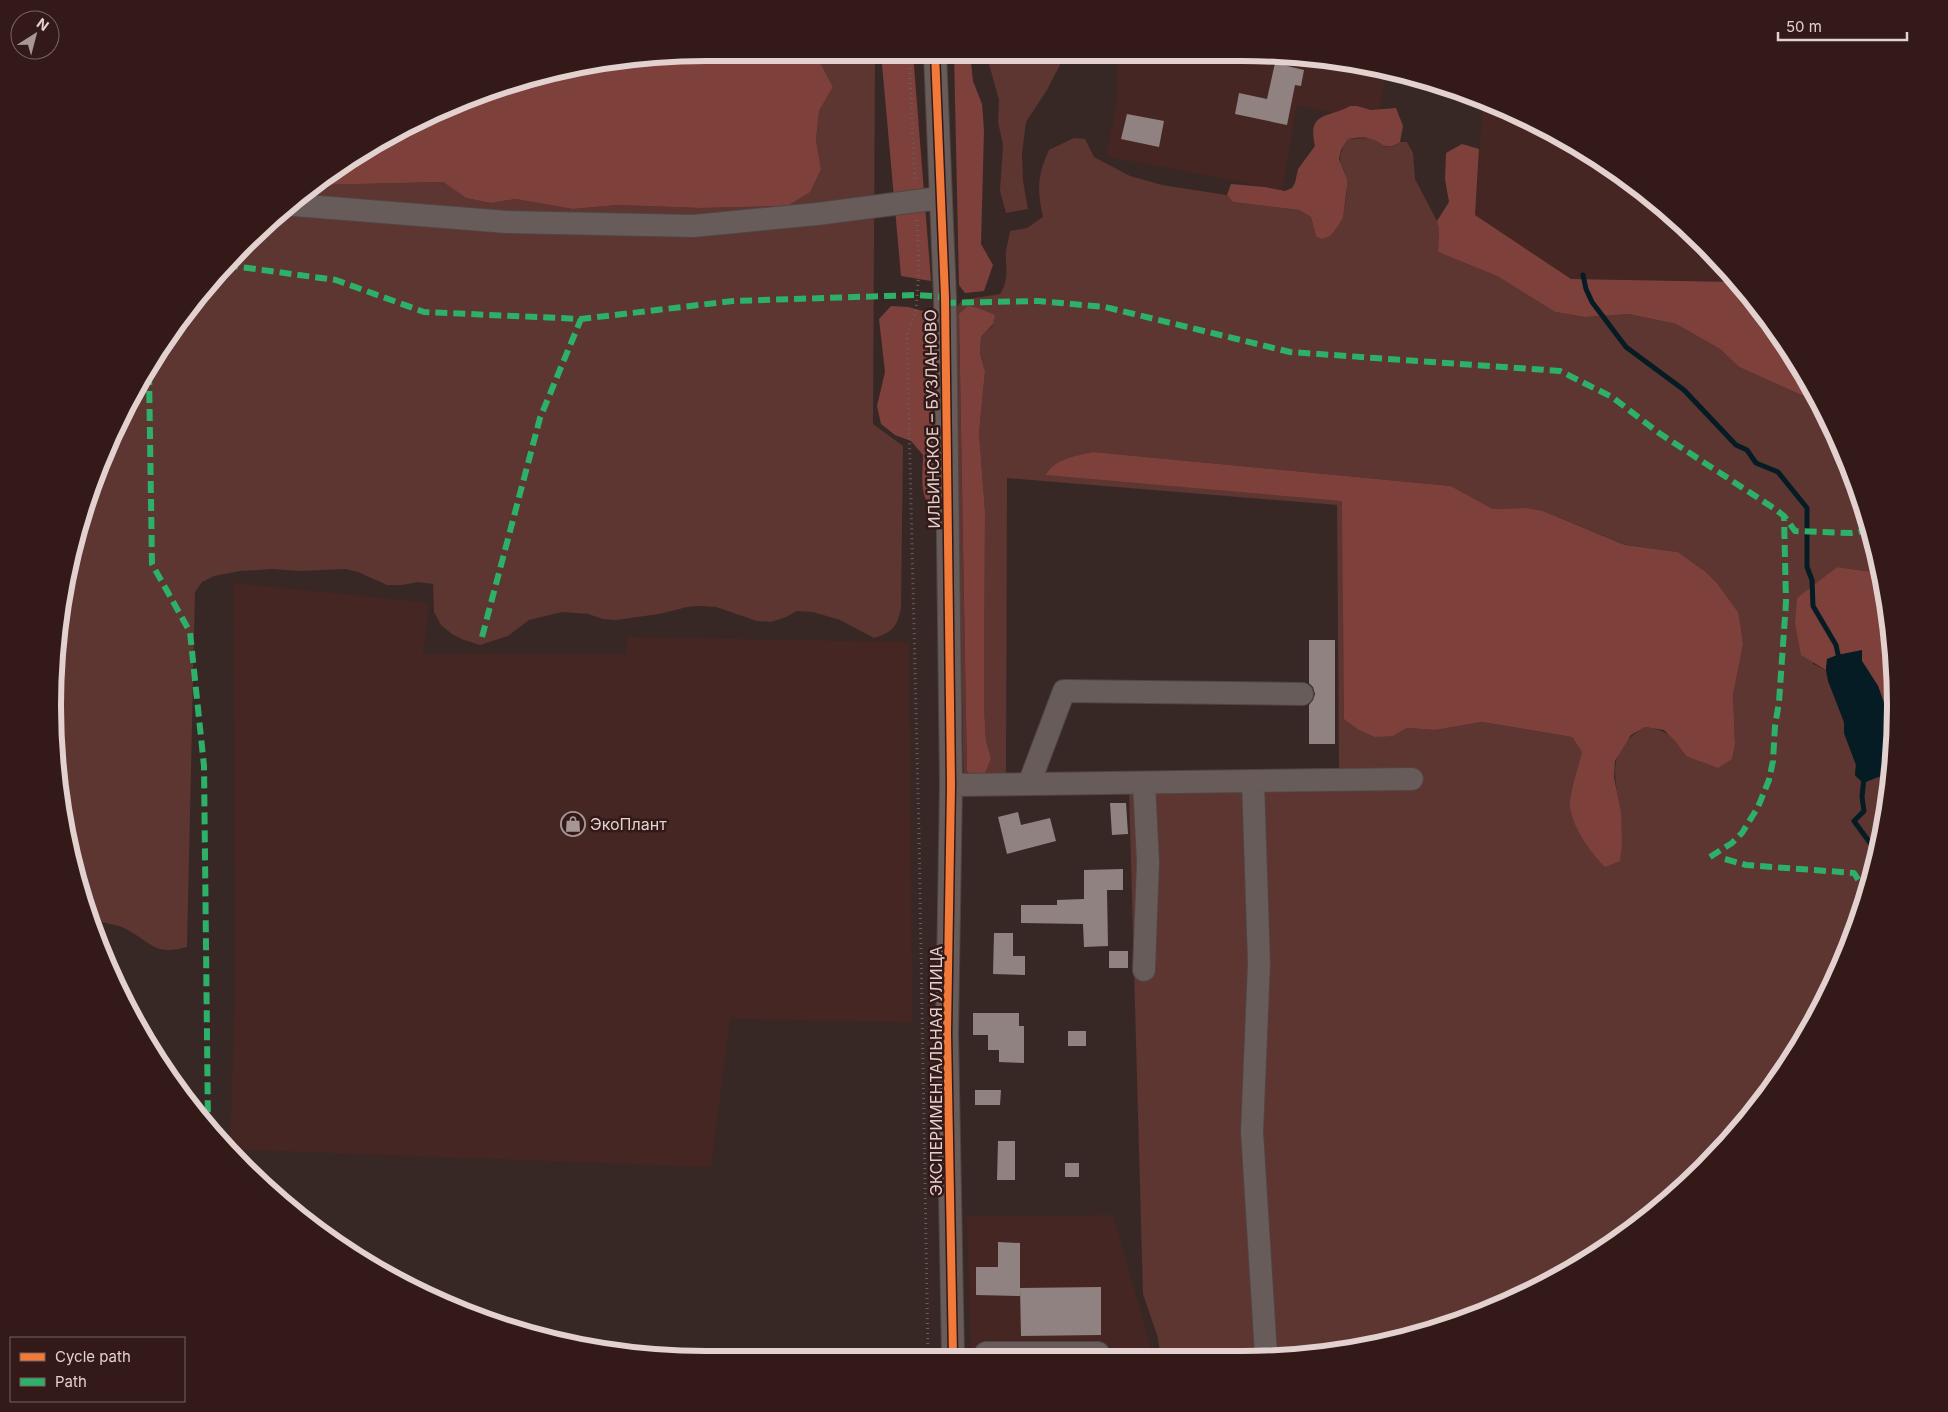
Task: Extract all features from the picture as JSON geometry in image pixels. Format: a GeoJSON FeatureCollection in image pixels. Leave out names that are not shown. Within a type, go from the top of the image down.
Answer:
{"type":"FeatureCollection","features":[{"type":"Feature","properties":{"kind":"street","name":"ИЛЬИНСКОЕ – БУЗЛАНОВО"},"geometry":{"type":"LineString","coordinates":[[935,61],[944,297],[951,785]]}},
{"type":"Feature","properties":{"kind":"street"},"geometry":{"type":"LineString","coordinates":[[299,206],[507,222],[693,226],[817,214],[940,198]]}},
{"type":"Feature","properties":{"kind":"street"},"geometry":{"type":"LineString","coordinates":[[1029,784],[1064,691],[1302,694]]}},
{"type":"Feature","properties":{"kind":"street"},"geometry":{"type":"LineString","coordinates":[[951,785],[1412,779]]}},
{"type":"Feature","properties":{"kind":"street"},"geometry":{"type":"LineString","coordinates":[[1253,781],[1259,962],[1252,1132],[1266,1350]]}},
{"type":"Feature","properties":{"kind":"street"},"geometry":{"type":"LineString","coordinates":[[1144,783],[1148,862],[1144,970]]}},
{"type":"Feature","properties":{"kind":"street","name":"ЭКСПЕРИМЕНТАЛЬНАЯ УЛИЦА"},"geometry":{"type":"LineString","coordinates":[[951,785],[947,1033],[953,1351]]}},
{"type":"Feature","properties":{"kind":"path"},"geometry":{"type":"LineString","coordinates":[[910,61],[919,266],[916,311],[907,335],[919,845],[928,1351]]}},
{"type":"Feature","properties":{"kind":"shaded area"},"geometry":{"type":"Polygon","coordinates":[[[816,61],[875,61],[873,424],[903,446],[901,608],[898,620],[893,628],[874,638],[840,620],[813,612],[797,611],[771,622],[757,621],[716,607],[700,606],[616,620],[603,619],[588,614],[562,612],[529,620],[508,636],[480,645],[452,634],[441,625],[434,612],[433,584],[418,582],[387,585],[358,572],[345,569],[300,571],[272,569],[240,571],[214,576],[202,582],[195,592],[187,947],[168,950],[160,949],[122,927],[98,921],[83,873],[74,832],[63,748],[61,706],[63,664],[74,580],[83,539],[95,499],[110,459],[128,421],[170,348],[221,281],[281,221],[327,185],[443,182],[466,198],[491,203],[515,199],[573,209],[617,205],[700,208],[787,206],[821,169],[816,140],[819,111],[833,87],[821,64],[816,61]]]}},
{"type":"Feature","properties":{"kind":"shaded area"},"geometry":{"type":"Polygon","coordinates":[[[816,61],[821,64],[833,87],[819,111],[816,140],[821,169],[810,192],[787,206],[700,208],[617,205],[573,209],[515,199],[491,203],[466,198],[443,182],[327,185],[384,148],[459,110],[539,83],[580,74],[664,63],[816,61]]]}},
{"type":"Feature","properties":{"kind":"shaded area"},"geometry":{"type":"Polygon","coordinates":[[[882,61],[914,61],[931,281],[901,276],[882,61]]]}},
{"type":"Feature","properties":{"kind":"shaded area"},"geometry":{"type":"Polygon","coordinates":[[[954,61],[971,61],[973,81],[982,104],[984,130],[981,244],[993,265],[984,291],[965,293],[959,285],[954,61]]]}},
{"type":"Feature","properties":{"kind":"shaded area"},"geometry":{"type":"Polygon","coordinates":[[[988,61],[1062,61],[1047,90],[1026,122],[1022,153],[1023,181],[1028,209],[1006,213],[1000,191],[1003,145],[998,122],[999,100],[988,61]]]}},
{"type":"Feature","properties":{"kind":"shaded area"},"geometry":{"type":"Polygon","coordinates":[[[1117,61],[1284,63],[1326,67],[1386,78],[1376,122],[1297,105],[1282,190],[1106,156],[1117,102],[1117,61]]]}},
{"type":"Feature","properties":{"kind":"shaded area"},"geometry":{"type":"Polygon","coordinates":[[[1350,106],[1371,110],[1396,108],[1403,126],[1400,142],[1391,146],[1368,138],[1348,139],[1341,150],[1339,159],[1347,179],[1343,218],[1330,236],[1322,239],[1316,236],[1311,217],[1299,210],[1233,202],[1227,195],[1231,184],[1285,191],[1292,188],[1298,169],[1315,146],[1313,135],[1316,121],[1350,106]]]}},
{"type":"Feature","properties":{"kind":"shaded area"},"geometry":{"type":"Polygon","coordinates":[[[1482,108],[1564,148],[1634,194],[1698,250],[1728,282],[1571,279],[1475,215],[1482,108]]]}},
{"type":"Feature","properties":{"kind":"shaded area"},"geometry":{"type":"Polygon","coordinates":[[[1074,138],[1085,139],[1094,157],[1130,176],[1162,185],[1227,195],[1233,202],[1299,210],[1311,217],[1316,236],[1343,218],[1347,187],[1340,159],[1348,139],[1370,138],[1387,147],[1394,146],[1400,142],[1407,142],[1413,153],[1415,179],[1437,221],[1439,229],[1438,252],[1497,276],[1555,312],[1585,317],[1629,314],[1676,324],[1720,349],[1739,367],[1807,398],[1838,459],[1853,499],[1872,572],[1837,567],[1817,583],[1813,664],[1826,670],[1844,723],[1844,733],[1856,765],[1855,776],[1863,783],[1882,775],[1874,832],[1865,873],[1838,953],[1820,991],[1778,1064],[1754,1098],[1698,1162],[1667,1191],[1634,1218],[1564,1264],[1489,1302],[1449,1317],[1409,1329],[1326,1345],[1242,1351],[1160,1351],[1158,1338],[1143,1294],[1129,790],[964,796],[954,311],[962,300],[1000,294],[1006,278],[1006,251],[1010,231],[1027,228],[1043,217],[1039,191],[1042,168],[1049,150],[1074,138]],[[968,307],[959,315],[967,771],[970,774],[991,758],[986,741],[984,706],[985,511],[979,433],[985,371],[980,354],[981,337],[993,325],[968,307]],[[1093,452],[1343,501],[1344,719],[1393,736],[1407,728],[1435,730],[1482,722],[1572,737],[1582,752],[1570,805],[1621,811],[1616,785],[1616,763],[1624,744],[1645,727],[1665,732],[1677,743],[1686,756],[1735,744],[1733,695],[1743,645],[1738,612],[1717,583],[1706,572],[1678,552],[1626,545],[1543,511],[1527,508],[1493,509],[1451,486],[1093,452]],[[1007,478],[1006,775],[1339,768],[1337,505],[1007,478]]]}},
{"type":"Feature","properties":{"kind":"shaded area"},"geometry":{"type":"Polygon","coordinates":[[[1462,144],[1479,149],[1475,215],[1571,279],[1728,282],[1778,348],[1807,398],[1739,367],[1720,349],[1676,324],[1629,314],[1585,317],[1555,312],[1497,276],[1438,252],[1439,229],[1437,221],[1449,202],[1445,179],[1446,153],[1462,144]]]}},
{"type":"Feature","properties":{"kind":"shaded area"},"geometry":{"type":"Polygon","coordinates":[[[891,306],[908,307],[923,311],[931,325],[934,510],[929,505],[923,492],[923,455],[911,441],[895,435],[881,424],[877,406],[885,372],[879,319],[891,306]]]}},
{"type":"Feature","properties":{"kind":"shaded area"},"geometry":{"type":"Polygon","coordinates":[[[968,306],[995,315],[993,324],[981,337],[980,354],[985,371],[979,433],[985,511],[984,706],[986,741],[991,758],[985,773],[970,774],[967,771],[959,314],[968,306]]]}},
{"type":"Feature","properties":{"kind":"shaded area"},"geometry":{"type":"Polygon","coordinates":[[[1093,452],[1451,486],[1493,509],[1527,508],[1543,511],[1625,545],[1678,552],[1706,572],[1717,583],[1738,612],[1743,645],[1733,695],[1735,744],[1732,759],[1718,768],[1686,756],[1664,730],[1645,727],[1631,735],[1615,761],[1614,778],[1621,811],[1622,845],[1620,861],[1605,867],[1594,855],[1574,822],[1570,806],[1571,795],[1582,752],[1572,737],[1482,722],[1435,730],[1407,728],[1393,736],[1375,737],[1359,730],[1344,719],[1342,501],[1046,475],[1050,469],[1061,461],[1093,452]]]}},
{"type":"Feature","properties":{"kind":"shaded area"},"geometry":{"type":"Polygon","coordinates":[[[1837,567],[1872,572],[1881,622],[1887,710],[1878,686],[1862,661],[1827,659],[1826,670],[1801,655],[1795,623],[1797,598],[1837,567]]]}},
{"type":"Feature","properties":{"kind":"shaded area","name":"ЭкоПлант"},"geometry":{"type":"Polygon","coordinates":[[[234,583],[429,603],[423,654],[626,654],[627,637],[909,642],[912,1022],[730,1019],[711,1167],[238,1149],[230,1141],[235,994],[234,583]]]}},
{"type":"Feature","properties":{"kind":"shaded area"},"geometry":{"type":"Polygon","coordinates":[[[1113,1215],[1152,1351],[971,1351],[967,1216],[1113,1215]]]}},
{"type":"Feature","properties":{"kind":"water"},"geometry":{"type":"Polygon","coordinates":[[[1862,650],[1862,661],[1878,686],[1887,710],[1882,775],[1863,783],[1855,775],[1856,765],[1844,733],[1844,722],[1828,681],[1827,659],[1862,650]]]}},
{"type":"Feature","properties":{"kind":"building"},"geometry":{"type":"Polygon","coordinates":[[[1275,63],[1304,70],[1301,86],[1295,85],[1287,125],[1235,114],[1239,93],[1267,99],[1275,63]]]}},
{"type":"Feature","properties":{"kind":"building"},"geometry":{"type":"Polygon","coordinates":[[[1127,114],[1164,121],[1159,147],[1121,139],[1127,114]]]}},
{"type":"Feature","properties":{"kind":"building"},"geometry":{"type":"Polygon","coordinates":[[[1309,640],[1335,640],[1335,744],[1309,744],[1309,705],[1315,694],[1313,687],[1309,683],[1309,640]]]}},
{"type":"Feature","properties":{"kind":"building"},"geometry":{"type":"Polygon","coordinates":[[[1110,803],[1126,803],[1128,834],[1112,835],[1110,803]]]}},
{"type":"Feature","properties":{"kind":"building"},"geometry":{"type":"Polygon","coordinates":[[[1018,812],[1021,825],[1050,818],[1056,841],[1007,854],[998,817],[1018,812]]]}},
{"type":"Feature","properties":{"kind":"building"},"geometry":{"type":"Polygon","coordinates":[[[1123,869],[1123,890],[1107,890],[1108,946],[1084,947],[1083,924],[1021,923],[1021,905],[1057,905],[1057,900],[1084,899],[1084,870],[1123,869]]]}},
{"type":"Feature","properties":{"kind":"building"},"geometry":{"type":"Polygon","coordinates":[[[994,933],[1013,933],[1013,956],[1025,956],[1025,975],[993,974],[994,933]]]}},
{"type":"Feature","properties":{"kind":"building"},"geometry":{"type":"Polygon","coordinates":[[[1109,951],[1128,951],[1128,968],[1109,968],[1109,951]]]}},
{"type":"Feature","properties":{"kind":"building"},"geometry":{"type":"Polygon","coordinates":[[[973,1013],[1019,1013],[1019,1026],[1024,1026],[1024,1063],[999,1062],[999,1050],[988,1050],[988,1035],[973,1035],[973,1013]]]}},
{"type":"Feature","properties":{"kind":"building"},"geometry":{"type":"Polygon","coordinates":[[[1068,1031],[1086,1031],[1086,1046],[1068,1046],[1068,1031]]]}},
{"type":"Feature","properties":{"kind":"building"},"geometry":{"type":"Polygon","coordinates":[[[975,1090],[1001,1090],[1000,1105],[975,1105],[975,1090]]]}},
{"type":"Feature","properties":{"kind":"building"},"geometry":{"type":"Polygon","coordinates":[[[998,1141],[1015,1141],[1015,1180],[997,1180],[998,1141]]]}},
{"type":"Feature","properties":{"kind":"building"},"geometry":{"type":"Polygon","coordinates":[[[1065,1163],[1079,1163],[1079,1177],[1065,1177],[1065,1163]]]}},
{"type":"Feature","properties":{"kind":"building"},"geometry":{"type":"Polygon","coordinates":[[[998,1242],[1020,1243],[1020,1296],[976,1295],[976,1267],[998,1267],[998,1242]]]}},
{"type":"Feature","properties":{"kind":"building"},"geometry":{"type":"Polygon","coordinates":[[[1101,1287],[1101,1335],[1021,1336],[1020,1288],[1101,1287]]]}},
{"type":"Feature","properties":{"kind":"waterway"},"geometry":{"type":"LineString","coordinates":[[1583,275],[1586,289],[1592,302],[1626,347],[1684,390],[1736,445],[1747,450],[1756,463],[1778,472],[1807,508],[1807,567],[1812,580],[1813,606],[1836,645],[1839,659]]}},
{"type":"Feature","properties":{"kind":"waterway"},"geometry":{"type":"LineString","coordinates":[[1864,777],[1862,797],[1864,811],[1854,821],[1871,845]]}},
{"type":"Feature","properties":{"kind":"marked path"},"geometry":{"type":"LineString","coordinates":[[235,266],[336,280],[424,312],[581,319],[733,301],[917,295],[945,297]]}},
{"type":"Feature","properties":{"kind":"marked path"},"geometry":{"type":"LineString","coordinates":[[944,303],[1038,301],[1105,307],[1290,352],[1560,371],[1612,397],[1659,433],[1775,509],[1784,516],[1795,531],[1851,533],[1863,531]]}},
{"type":"Feature","properties":{"kind":"marked path"},"geometry":{"type":"LineString","coordinates":[[482,637],[540,418],[581,319]]}},
{"type":"Feature","properties":{"kind":"marked path"},"geometry":{"type":"LineString","coordinates":[[149,382],[152,564],[190,632],[204,766],[208,1115]]}},
{"type":"Feature","properties":{"kind":"marked path"},"geometry":{"type":"LineString","coordinates":[[1710,857],[1732,843],[1742,833],[1758,807],[1769,780],[1773,761],[1775,726],[1779,702],[1786,602],[1784,516]]}},
{"type":"Feature","properties":{"kind":"marked path"},"geometry":{"type":"LineString","coordinates":[[1725,859],[1746,865],[1854,873],[1861,885]]}},
{"type":"Feature","properties":{"kind":"cycle path"},"geometry":{"type":"LineString","coordinates":[[935,61],[945,297],[951,785],[947,1033],[953,1351]]}},
{"type":"Feature","properties":{"kind":"place","name":"ЭкоПлант"},"geometry":{"type":"Point","coordinates":[573,824]}}]}
